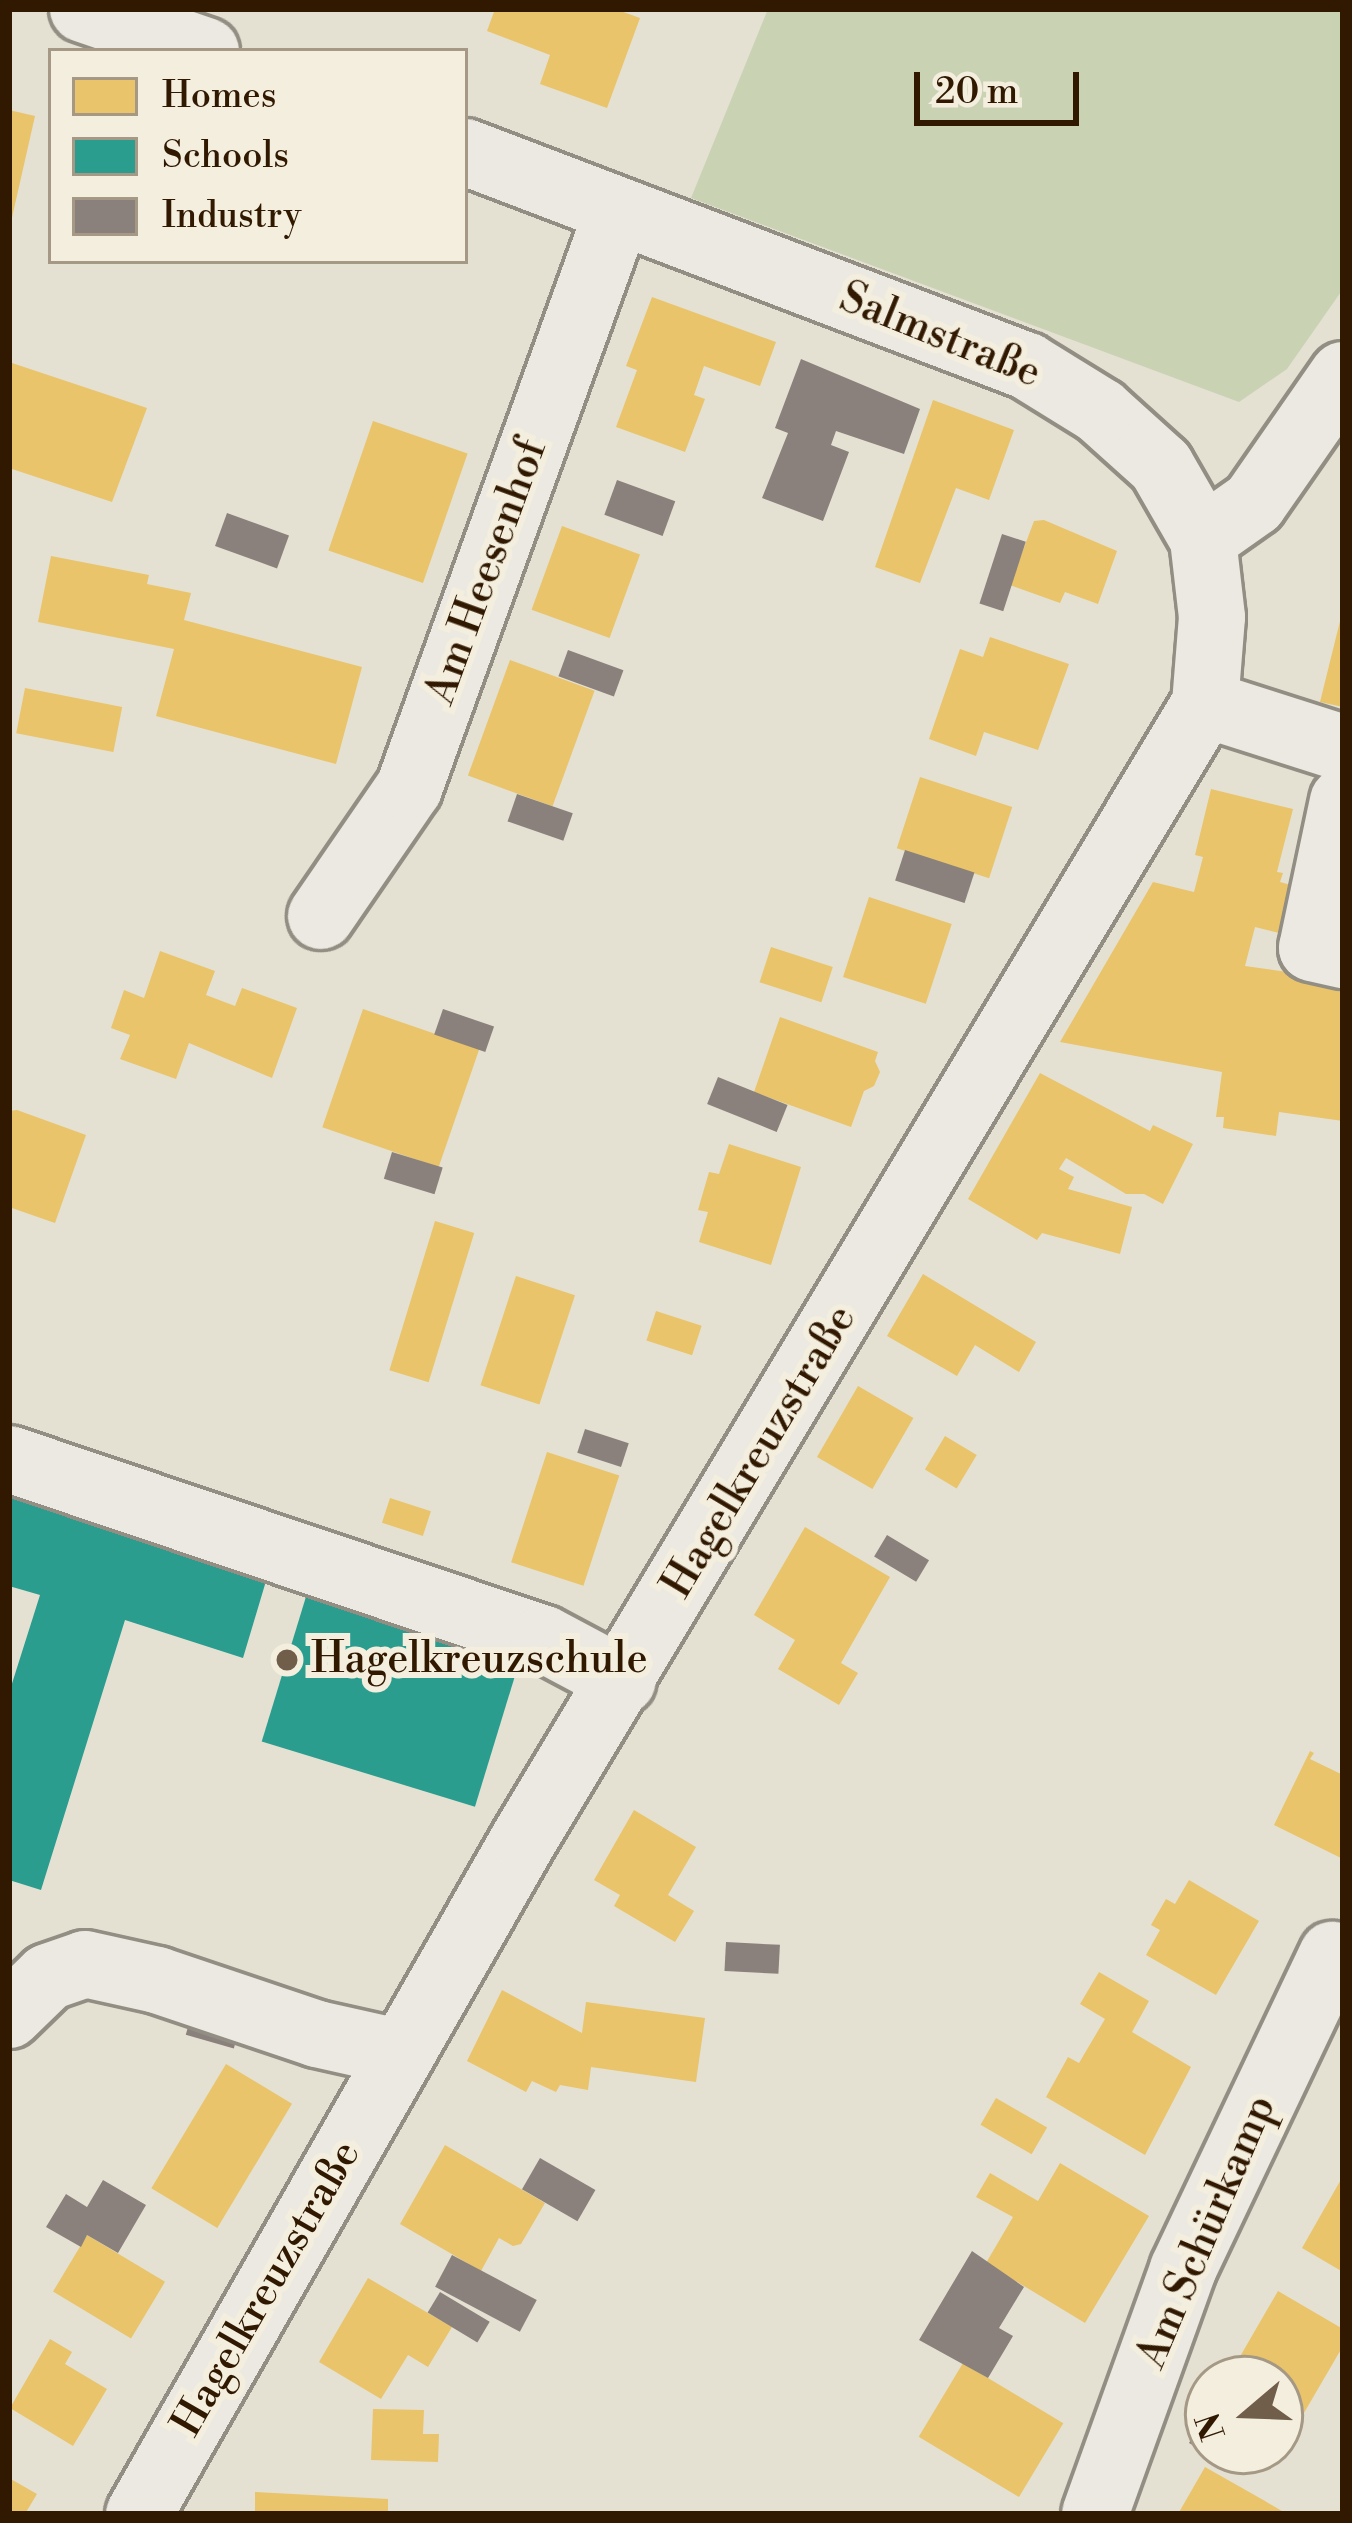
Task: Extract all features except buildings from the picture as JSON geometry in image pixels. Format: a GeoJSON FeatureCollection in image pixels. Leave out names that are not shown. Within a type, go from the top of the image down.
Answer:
{"type":"FeatureCollection","features":[{"type":"Feature","properties":{"kind":"street"},"geometry":{"type":"LineString","coordinates":[[83,9],[197,48]]}},
{"type":"Feature","properties":{"kind":"street","name":"Salmstraße"},"geometry":{"type":"LineString","coordinates":[[468,153],[1027,366],[1100,411],[1161,466],[1203,539],[1212,617],[1205,704]]}},
{"type":"Feature","properties":{"kind":"street","name":"Am Heesenhof"},"geometry":{"type":"LineString","coordinates":[[321,916],[409,788],[618,211]]}},
{"type":"Feature","properties":{"kind":"street"},"geometry":{"type":"LineString","coordinates":[[1203,539],[1254,503],[1343,376]]}},
{"type":"Feature","properties":{"kind":"street"},"geometry":{"type":"LineString","coordinates":[[1205,704],[1343,748]]}},
{"type":"Feature","properties":{"kind":"street","name":"Hagelkreuzstraße"},"geometry":{"type":"LineString","coordinates":[[139,2514],[402,2053],[1205,704]]}},
{"type":"Feature","properties":{"kind":"street"},"geometry":{"type":"LineString","coordinates":[[1343,801],[1312,948],[1343,955]]}},
{"type":"Feature","properties":{"kind":"street"},"geometry":{"type":"LineString","coordinates":[[9,1459],[544,1639],[623,1681]]}},
{"type":"Feature","properties":{"kind":"street","name":"Am Schürkamp"},"geometry":{"type":"LineString","coordinates":[[1095,2514],[1183,2269],[1332,1955]]}},
{"type":"Feature","properties":{"kind":"street"},"geometry":{"type":"LineString","coordinates":[[9,2015],[48,1977],[86,1964],[157,1980],[317,2034],[402,2053]]}},
{"type":"Feature","properties":{"kind":"green space"},"geometry":{"type":"Polygon","coordinates":[[[768,9],[1343,9],[1343,289],[1287,369],[1239,402],[691,198],[768,9]]]}},
{"type":"Feature","properties":{"kind":"place","name":"Hagelkreuzschule"},"geometry":{"type":"Point","coordinates":[287,1660]}}]}
